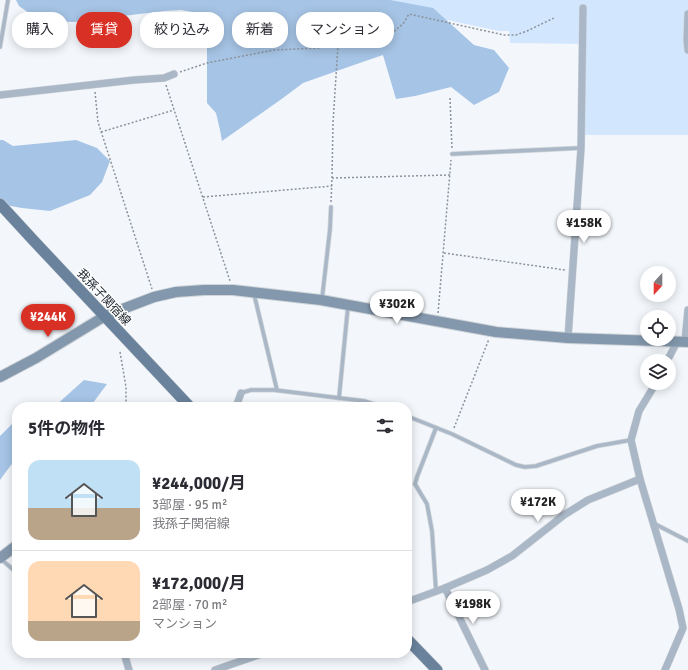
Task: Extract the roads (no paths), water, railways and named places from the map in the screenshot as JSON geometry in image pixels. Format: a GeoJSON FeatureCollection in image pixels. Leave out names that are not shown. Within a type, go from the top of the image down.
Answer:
{"type":"FeatureCollection","features":[{"type":"Feature","properties":{"kind":"main road","name":"我孫子関宿線"},"geometry":{"type":"LineString","coordinates":[[0,204],[185,402]]}},
{"type":"Feature","properties":{"kind":"main road"},"geometry":{"type":"LineString","coordinates":[[412,645],[437,670]]}},
{"type":"Feature","properties":{"kind":"street"},"geometry":{"type":"LineString","coordinates":[[568,338],[581,148],[583,8]]}},
{"type":"Feature","properties":{"kind":"street"},"geometry":{"type":"LineString","coordinates":[[688,14],[688,50]]}},
{"type":"Feature","properties":{"kind":"street"},"geometry":{"type":"LineString","coordinates":[[0,96],[94,84],[164,78],[174,74]]}},
{"type":"Feature","properties":{"kind":"street"},"geometry":{"type":"LineString","coordinates":[[0,377],[36,358],[105,316],[154,297],[176,292],[204,290],[233,290],[321,300],[492,331],[568,338],[683,342]]}},
{"type":"Feature","properties":{"kind":"street"},"geometry":{"type":"LineString","coordinates":[[673,354],[683,342],[688,310]]}},
{"type":"Feature","properties":{"kind":"street"},"geometry":{"type":"LineString","coordinates":[[652,390],[639,411],[631,440],[640,479],[679,609],[683,628],[664,670]]}},
{"type":"Feature","properties":{"kind":"street"},"geometry":{"type":"LineString","coordinates":[[238,402],[242,393]]}},
{"type":"Feature","properties":{"kind":"street"},"geometry":{"type":"LineString","coordinates":[[412,600],[487,570],[512,556],[564,515],[588,500],[640,479]]}},
{"type":"Feature","properties":{"kind":"street"},"geometry":{"type":"LineString","coordinates":[[0,558],[12,549]]}},
{"type":"Feature","properties":{"kind":"street"},"geometry":{"type":"LineString","coordinates":[[445,588],[485,670]]}},
{"type":"Feature","properties":{"kind":"street"},"geometry":{"type":"LineString","coordinates":[[125,658],[129,670]]}},
{"type":"Feature","properties":{"kind":"street"},"geometry":{"type":"LineString","coordinates":[[215,670],[250,658]]}},
{"type":"Feature","properties":{"kind":"lane"},"geometry":{"type":"LineString","coordinates":[[0,47],[8,0]]}},
{"type":"Feature","properties":{"kind":"lane"},"geometry":{"type":"LineString","coordinates":[[452,154],[581,148]]}},
{"type":"Feature","properties":{"kind":"lane"},"geometry":{"type":"LineString","coordinates":[[321,300],[330,229],[331,207]]}},
{"type":"Feature","properties":{"kind":"lane"},"geometry":{"type":"LineString","coordinates":[[253,293],[277,390]]}},
{"type":"Feature","properties":{"kind":"lane"},"geometry":{"type":"LineString","coordinates":[[339,398],[348,305]]}},
{"type":"Feature","properties":{"kind":"lane"},"geometry":{"type":"LineString","coordinates":[[242,393],[251,390],[277,390],[367,402]]}},
{"type":"Feature","properties":{"kind":"lane"},"geometry":{"type":"LineString","coordinates":[[412,418],[452,434],[516,465],[525,467],[536,466],[597,446],[631,440]]}},
{"type":"Feature","properties":{"kind":"lane"},"geometry":{"type":"LineString","coordinates":[[436,428],[416,477],[415,484],[427,504],[432,531],[436,591]]}},
{"type":"Feature","properties":{"kind":"lane"},"geometry":{"type":"LineString","coordinates":[[653,523],[688,541]]}},
{"type":"Feature","properties":{"kind":"lane"},"geometry":{"type":"LineString","coordinates":[[0,558],[12,569]]}}]}
